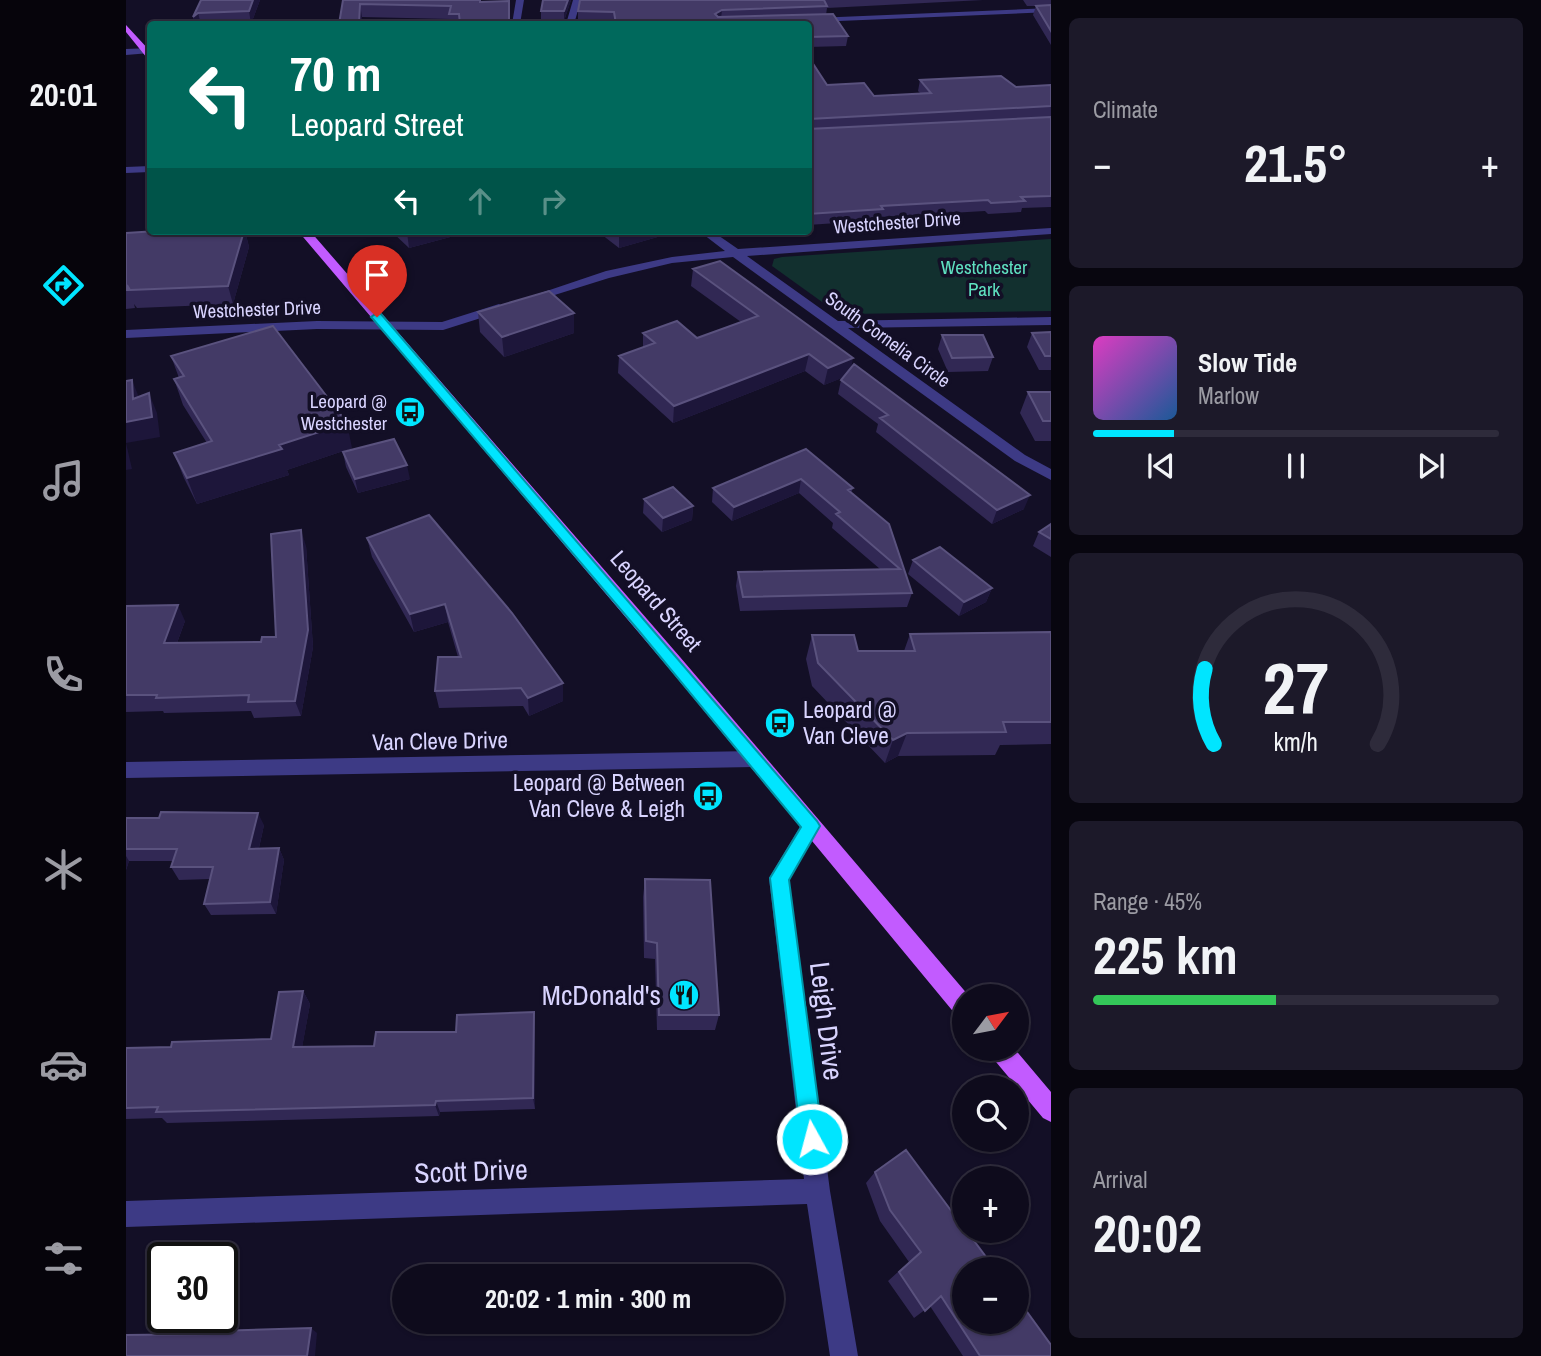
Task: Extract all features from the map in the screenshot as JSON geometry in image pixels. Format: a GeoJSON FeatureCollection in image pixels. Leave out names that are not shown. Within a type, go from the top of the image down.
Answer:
{"type":"FeatureCollection","features":[{"type":"Feature","properties":{"kind":"main road"},"geometry":{"type":"LineString","coordinates":[[126,27],[147,50]]}},
{"type":"Feature","properties":{"kind":"main road","name":"Leopard Street"},"geometry":{"type":"LineString","coordinates":[[307,235],[952,993]]}},
{"type":"Feature","properties":{"kind":"main road"},"geometry":{"type":"LineString","coordinates":[[1010,1061],[1051,1110]]}},
{"type":"Feature","properties":{"kind":"street"},"geometry":{"type":"LineString","coordinates":[[516,21],[520,0]]}},
{"type":"Feature","properties":{"kind":"street"},"geometry":{"type":"LineString","coordinates":[[571,21],[577,0]]}},
{"type":"Feature","properties":{"kind":"street"},"geometry":{"type":"LineString","coordinates":[[803,21],[1051,10]]}},
{"type":"Feature","properties":{"kind":"street"},"geometry":{"type":"LineString","coordinates":[[126,52],[147,52]]}},
{"type":"Feature","properties":{"kind":"street"},"geometry":{"type":"LineString","coordinates":[[126,170],[147,169]]}},
{"type":"Feature","properties":{"kind":"street","name":"Westchester Drive"},"geometry":{"type":"LineString","coordinates":[[126,334],[317,325],[443,326],[606,275],[672,260],[735,253],[1051,231]]}},
{"type":"Feature","properties":{"kind":"street","name":"South Cornelia Circle"},"geometry":{"type":"LineString","coordinates":[[710,235],[1020,458],[1051,475]]}},
{"type":"Feature","properties":{"kind":"street"},"geometry":{"type":"LineString","coordinates":[[834,325],[1051,321]]}},
{"type":"Feature","properties":{"kind":"street","name":"Van Cleve Drive"},"geometry":{"type":"LineString","coordinates":[[126,770],[754,759]]}},
{"type":"Feature","properties":{"kind":"street","name":"Leigh Drive"},"geometry":{"type":"LineString","coordinates":[[811,826],[779,878],[818,1191],[844,1356]]}},
{"type":"Feature","properties":{"kind":"street","name":"Scott Drive"},"geometry":{"type":"LineString","coordinates":[[126,1214],[818,1191]]}},
{"type":"Feature","properties":{"kind":"green space","name":"Westchester Park"},"geometry":{"type":"Polygon","coordinates":[[[1051,239],[1051,311],[847,314],[836,312],[772,266],[774,259],[782,257],[1051,239]]]}},
{"type":"Feature","properties":{"kind":"building"},"geometry":{"type":"Polygon","coordinates":[[[201,0],[253,0],[249,11],[198,13],[193,17],[201,0]]]}},
{"type":"Feature","properties":{"kind":"building"},"geometry":{"type":"Polygon","coordinates":[[[343,0],[509,1],[509,21],[460,21],[459,14],[449,14],[451,6],[360,4],[359,21],[340,21],[343,0]]]}},
{"type":"Feature","properties":{"kind":"building"},"geometry":{"type":"Polygon","coordinates":[[[543,0],[568,0],[564,11],[541,11],[543,0]]]}},
{"type":"Feature","properties":{"kind":"building"},"geometry":{"type":"Polygon","coordinates":[[[580,0],[824,0],[827,6],[722,10],[715,14],[718,17],[833,14],[848,36],[812,37],[812,21],[616,21],[614,12],[578,11],[580,0]]]}},
{"type":"Feature","properties":{"kind":"building"},"geometry":{"type":"Polygon","coordinates":[[[1051,5],[1051,31],[1036,6],[1051,5]]]}},
{"type":"Feature","properties":{"kind":"building"},"geometry":{"type":"Polygon","coordinates":[[[812,62],[827,85],[864,83],[874,96],[931,93],[920,80],[1001,76],[1016,87],[1051,85],[1051,106],[812,119],[812,62]]]}},
{"type":"Feature","properties":{"kind":"building"},"geometry":{"type":"Polygon","coordinates":[[[1051,117],[1051,196],[1021,197],[1025,201],[991,203],[988,200],[881,206],[883,209],[812,214],[812,129],[1051,117]]]}},
{"type":"Feature","properties":{"kind":"building"},"geometry":{"type":"Polygon","coordinates":[[[126,233],[243,235],[228,286],[130,290],[127,285],[126,290],[126,233]]]}},
{"type":"Feature","properties":{"kind":"building"},"geometry":{"type":"Polygon","coordinates":[[[720,261],[853,358],[828,368],[809,354],[674,406],[619,356],[655,343],[643,333],[677,321],[697,338],[758,316],[693,269],[720,261]]]}},
{"type":"Feature","properties":{"kind":"building"},"geometry":{"type":"Polygon","coordinates":[[[549,291],[574,313],[502,337],[478,312],[549,291]]]}},
{"type":"Feature","properties":{"kind":"building"},"geometry":{"type":"Polygon","coordinates":[[[273,326],[347,423],[279,445],[282,449],[187,478],[174,453],[212,441],[174,379],[184,376],[171,356],[273,326]]]}},
{"type":"Feature","properties":{"kind":"building"},"geometry":{"type":"Polygon","coordinates":[[[1051,332],[1051,356],[1045,356],[1032,333],[1051,332]]]}},
{"type":"Feature","properties":{"kind":"building"},"geometry":{"type":"Polygon","coordinates":[[[942,335],[983,335],[993,357],[952,358],[942,335]]]}},
{"type":"Feature","properties":{"kind":"building"},"geometry":{"type":"Polygon","coordinates":[[[854,364],[1030,495],[997,510],[880,418],[888,415],[841,380],[854,364]]]}},
{"type":"Feature","properties":{"kind":"building"},"geometry":{"type":"Polygon","coordinates":[[[132,380],[133,399],[149,393],[152,417],[126,422],[126,381],[132,380]]]}},
{"type":"Feature","properties":{"kind":"building"},"geometry":{"type":"Polygon","coordinates":[[[1028,392],[1051,392],[1051,421],[1043,421],[1028,392]]]}},
{"type":"Feature","properties":{"kind":"building"},"geometry":{"type":"Polygon","coordinates":[[[394,439],[407,465],[355,479],[343,452],[394,439]]]}},
{"type":"Feature","properties":{"kind":"building"},"geometry":{"type":"Polygon","coordinates":[[[806,449],[853,488],[848,490],[889,524],[912,593],[743,597],[738,572],[900,569],[836,514],[840,512],[801,479],[734,507],[713,488],[806,449]]]}},
{"type":"Feature","properties":{"kind":"building"},"geometry":{"type":"Polygon","coordinates":[[[673,487],[693,506],[663,518],[644,499],[673,487]]]}},
{"type":"Feature","properties":{"kind":"building"},"geometry":{"type":"Polygon","coordinates":[[[429,515],[512,613],[563,683],[528,698],[521,688],[435,691],[438,657],[461,657],[445,604],[410,614],[367,538],[429,515]]]}},
{"type":"Feature","properties":{"kind":"building"},"geometry":{"type":"Polygon","coordinates":[[[1051,524],[1051,539],[1039,532],[1051,524]]]}},
{"type":"Feature","properties":{"kind":"building"},"geometry":{"type":"Polygon","coordinates":[[[301,530],[308,630],[295,701],[248,702],[249,695],[156,698],[157,695],[126,695],[126,606],[178,605],[164,643],[261,642],[262,637],[276,637],[271,534],[301,530]]]}},
{"type":"Feature","properties":{"kind":"building"},"geometry":{"type":"Polygon","coordinates":[[[940,547],[992,588],[964,602],[913,560],[940,547]]]}},
{"type":"Feature","properties":{"kind":"building"},"geometry":{"type":"Polygon","coordinates":[[[1051,632],[1051,722],[1003,722],[1006,732],[907,733],[893,740],[818,663],[812,635],[854,635],[858,651],[915,651],[910,634],[1051,632]]]}},
{"type":"Feature","properties":{"kind":"building"},"geometry":{"type":"Polygon","coordinates":[[[161,812],[258,813],[249,849],[279,848],[270,902],[204,904],[213,867],[171,867],[177,849],[126,849],[126,818],[159,818],[161,812]]]}},
{"type":"Feature","properties":{"kind":"building","name":"McDonald's"},"geometry":{"type":"Polygon","coordinates":[[[645,879],[710,880],[719,1015],[659,1015],[657,943],[646,941],[645,879]]]}},
{"type":"Feature","properties":{"kind":"building"},"geometry":{"type":"Polygon","coordinates":[[[303,991],[293,1047],[374,1046],[376,1032],[456,1032],[457,1015],[534,1012],[533,1098],[436,1101],[435,1105],[156,1112],[158,1107],[126,1108],[126,1048],[171,1047],[172,1042],[271,1039],[279,992],[303,991]]]}},
{"type":"Feature","properties":{"kind":"building"},"geometry":{"type":"Polygon","coordinates":[[[906,1150],[952,1212],[952,1243],[976,1243],[986,1257],[952,1257],[952,1313],[941,1296],[925,1311],[899,1272],[921,1252],[890,1210],[875,1172],[906,1150]]]}},
{"type":"Feature","properties":{"kind":"building"},"geometry":{"type":"Polygon","coordinates":[[[1029,1315],[1051,1345],[1051,1356],[980,1356],[966,1334],[1029,1334],[1029,1315]]]}},
{"type":"Feature","properties":{"kind":"building"},"geometry":{"type":"Polygon","coordinates":[[[311,1328],[307,1356],[126,1356],[126,1335],[215,1334],[238,1333],[238,1330],[311,1328]]]}},
{"type":"Feature","properties":{"kind":"place","name":"Leopard @ Westchester"},"geometry":{"type":"Point","coordinates":[410,412]}},
{"type":"Feature","properties":{"kind":"place","name":"Leopard @ Van Cleve"},"geometry":{"type":"Point","coordinates":[780,723]}},
{"type":"Feature","properties":{"kind":"place","name":"Leopard @ Between Van Cleve & Leigh"},"geometry":{"type":"Point","coordinates":[708,796]}},
{"type":"Feature","properties":{"kind":"place","name":"McDonald's"},"geometry":{"type":"Point","coordinates":[684,995]}},
{"type":"Feature","properties":{"kind":"route"},"geometry":{"type":"LineString","coordinates":[[377,317],[811,826],[779,878],[812,1139]]}}]}
